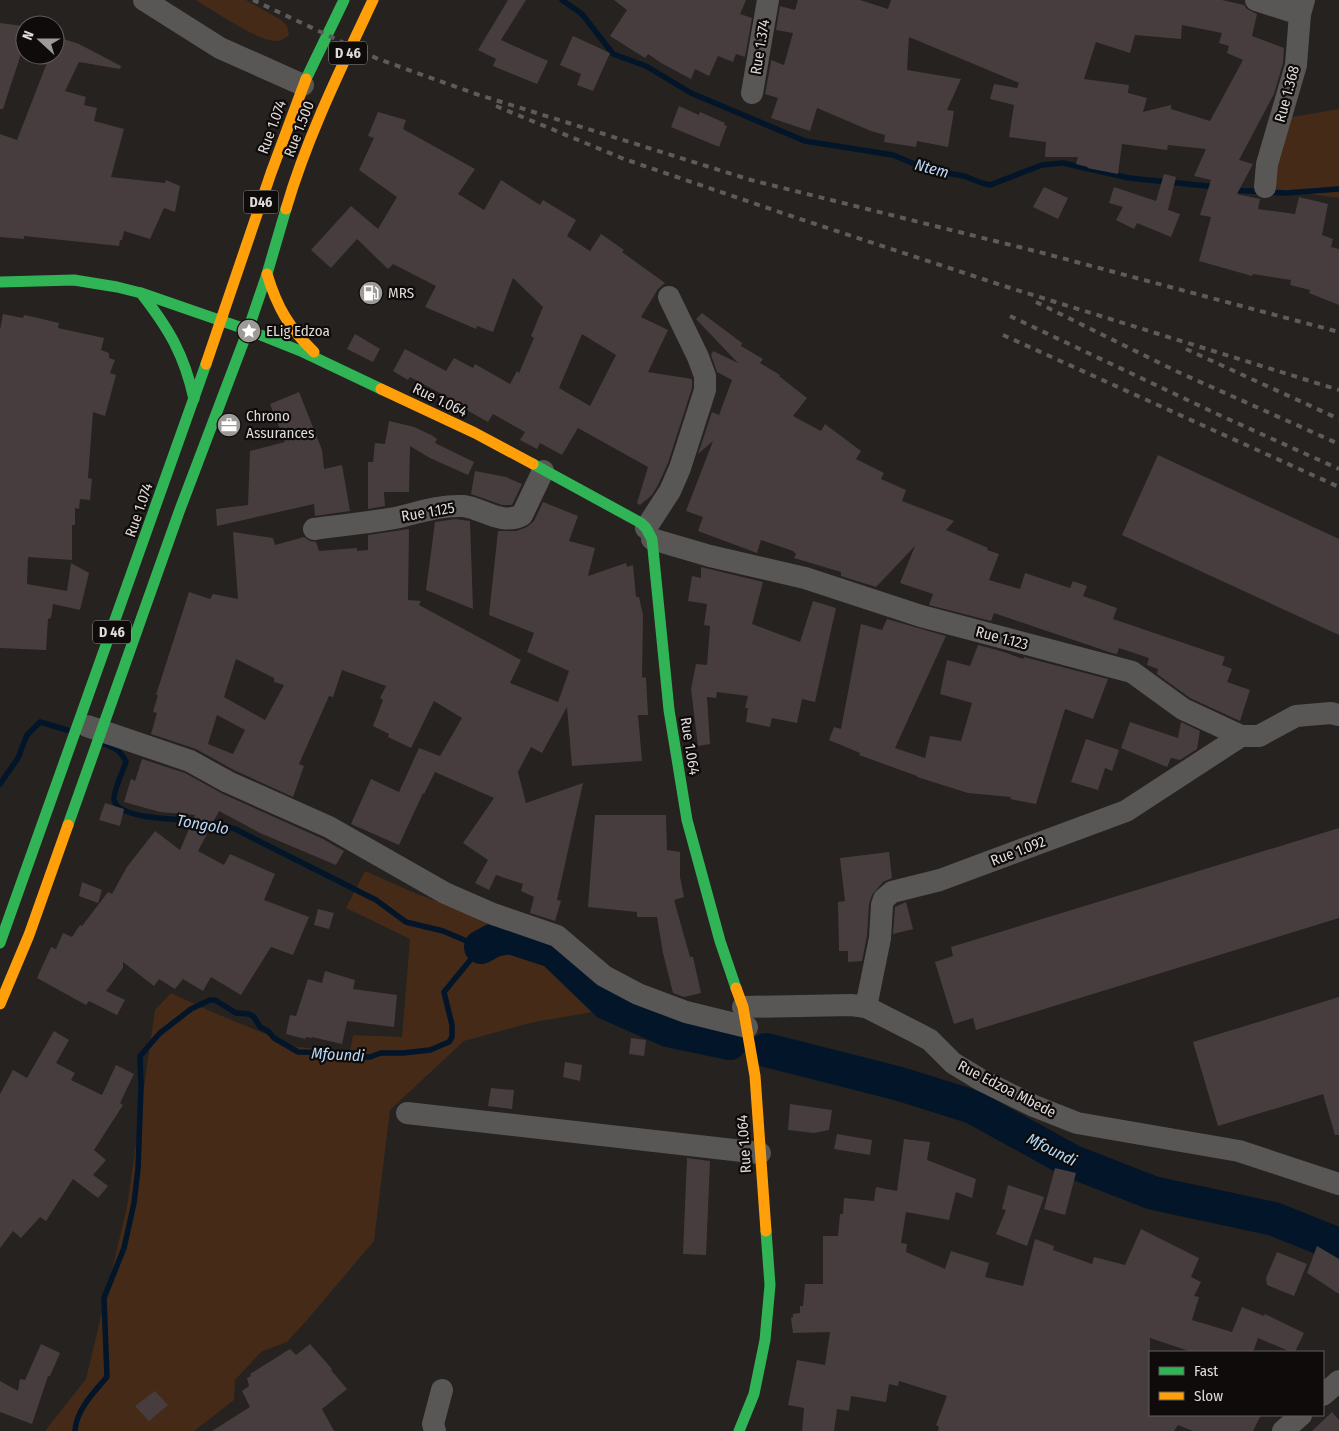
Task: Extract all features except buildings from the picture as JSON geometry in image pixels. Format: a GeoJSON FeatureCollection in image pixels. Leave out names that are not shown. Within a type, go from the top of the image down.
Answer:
{"type":"FeatureCollection","features":[{"type":"Feature","properties":{"kind":"main road","name":"D46"},"geometry":{"type":"LineString","coordinates":[[303,85],[344,0]]}},
{"type":"Feature","properties":{"kind":"main road","name":"Rue 1.500"},"geometry":{"type":"LineString","coordinates":[[267,274],[292,188],[326,100],[372,3]]}},
{"type":"Feature","properties":{"kind":"main road","name":"Rue 1.074"},"geometry":{"type":"LineString","coordinates":[[0,1004],[29,935],[102,731],[157,540],[194,399],[248,237],[303,85]]}},
{"type":"Feature","properties":{"kind":"main road","name":"Rue 1.074"},"geometry":{"type":"LineString","coordinates":[[0,943],[79,724],[248,330],[267,274]]}},
{"type":"Feature","properties":{"kind":"main road"},"geometry":{"type":"LineString","coordinates":[[267,274],[279,308],[288,325],[316,354],[340,370]]}},
{"type":"Feature","properties":{"kind":"main road","name":"Rue 1.064"},"geometry":{"type":"LineString","coordinates":[[0,282],[74,280],[116,287],[142,293],[248,330],[303,352],[467,429],[641,523],[649,533],[669,710],[687,820],[720,941],[745,1017],[755,1076],[770,1285],[765,1340],[754,1394],[739,1431]]}},
{"type":"Feature","properties":{"kind":"main road"},"geometry":{"type":"LineString","coordinates":[[142,293],[175,339],[190,377],[194,399]]}},
{"type":"Feature","properties":{"kind":"street"},"geometry":{"type":"LineString","coordinates":[[144,0],[220,48],[303,85]]}},
{"type":"Feature","properties":{"kind":"street","name":"Rue 1.374"},"geometry":{"type":"LineString","coordinates":[[752,93],[768,0]]}},
{"type":"Feature","properties":{"kind":"street"},"geometry":{"type":"LineString","coordinates":[[1256,0],[1302,7]]}},
{"type":"Feature","properties":{"kind":"street","name":"Rue 1.368"},"geometry":{"type":"LineString","coordinates":[[1265,187],[1267,164],[1296,65],[1302,7]]}},
{"type":"Feature","properties":{"kind":"street"},"geometry":{"type":"LineString","coordinates":[[649,533],[680,468],[705,390],[705,376],[698,357],[669,297]]}},
{"type":"Feature","properties":{"kind":"street","name":"Rue 1.125"},"geometry":{"type":"LineString","coordinates":[[314,529],[393,518],[446,506],[464,506],[506,519],[516,518],[522,515],[543,471]]}},
{"type":"Feature","properties":{"kind":"street","name":"Rue 1.123"},"geometry":{"type":"LineString","coordinates":[[649,533],[710,556],[805,578],[921,616],[1132,672],[1183,709],[1241,736]]}},
{"type":"Feature","properties":{"kind":"street"},"geometry":{"type":"LineString","coordinates":[[1241,736],[1259,736],[1296,716],[1331,713],[1339,715]]}},
{"type":"Feature","properties":{"kind":"street","name":"Rue Edzoa Mbede"},"geometry":{"type":"LineString","coordinates":[[79,724],[190,761],[228,782],[329,828],[445,892],[493,914],[557,936],[604,976],[638,994],[686,1012],[745,1017],[851,1005],[866,1007],[930,1040],[954,1063],[981,1080],[1034,1106],[1077,1123],[1239,1151],[1339,1184]]}},
{"type":"Feature","properties":{"kind":"street","name":"Rue 1.092"},"geometry":{"type":"LineString","coordinates":[[866,1007],[880,938],[882,905],[884,899],[892,892],[940,880],[1126,811],[1241,736]]}},
{"type":"Feature","properties":{"kind":"street"},"geometry":{"type":"LineString","coordinates":[[407,1113],[760,1153]]}},
{"type":"Feature","properties":{"kind":"street"},"geometry":{"type":"LineString","coordinates":[[1324,1394],[1339,1381]]}},
{"type":"Feature","properties":{"kind":"street"},"geometry":{"type":"LineString","coordinates":[[435,1431],[433,1424],[442,1390]]}},
{"type":"Feature","properties":{"kind":"street"},"geometry":{"type":"LineString","coordinates":[[1283,1431],[1300,1416]]}},
{"type":"Feature","properties":{"kind":"shaded area"},"geometry":{"type":"Polygon","coordinates":[[[195,0],[246,0],[281,20],[287,26],[289,35],[279,41],[257,36],[195,0]]]}},
{"type":"Feature","properties":{"kind":"shaded area"},"geometry":{"type":"Polygon","coordinates":[[[1339,109],[1339,198],[1296,192],[1273,193],[1275,169],[1292,117],[1339,109]]]}},
{"type":"Feature","properties":{"kind":"shaded area"},"geometry":{"type":"Polygon","coordinates":[[[365,871],[417,894],[560,946],[614,992],[612,1012],[593,1012],[534,1022],[464,1041],[390,1110],[374,1241],[287,1342],[261,1352],[235,1380],[234,1400],[194,1431],[45,1431],[86,1379],[127,1207],[155,1010],[171,993],[297,1047],[350,1051],[353,1035],[402,1037],[410,939],[346,908],[365,871]]]}},
{"type":"Feature","properties":{"kind":"waterway","name":"Ntem"},"geometry":{"type":"LineString","coordinates":[[562,0],[582,14],[613,54],[646,66],[691,93],[805,141],[893,155],[929,170],[964,176],[990,185],[1042,165],[1063,163],[1129,178],[1217,187]]}},
{"type":"Feature","properties":{"kind":"waterway","name":"Ntem"},"geometry":{"type":"LineString","coordinates":[[1231,190],[1286,193],[1339,189]]}},
{"type":"Feature","properties":{"kind":"waterway","name":"Tongolo"},"geometry":{"type":"LineString","coordinates":[[0,784],[18,758],[27,735],[40,722],[67,730]]}},
{"type":"Feature","properties":{"kind":"waterway","name":"Mfoundi"},"geometry":{"type":"LineString","coordinates":[[75,1431],[82,1409],[91,1395],[107,1377],[104,1298],[124,1248],[134,1203],[138,1169],[141,1087],[140,1056],[160,1033],[191,1009],[210,1000],[215,1000],[236,1013],[249,1014],[254,1017],[260,1027],[268,1031],[274,1038],[298,1052],[353,1053],[361,1057],[370,1057],[381,1053],[430,1050],[449,1042],[452,1037],[452,1025],[444,992],[481,947],[443,931],[406,922],[376,900],[235,829],[213,822],[143,816],[119,807],[114,800],[114,796],[126,762],[117,750],[104,744]]}},
{"type":"Feature","properties":{"kind":"waterway","name":"Mfoundi"},"geometry":{"type":"LineString","coordinates":[[481,947],[494,940],[510,937],[553,951],[607,1003],[668,1030],[730,1043]]}},
{"type":"Feature","properties":{"kind":"waterway","name":"Mfoundi"},"geometry":{"type":"LineString","coordinates":[[766,1050],[900,1084],[973,1107],[1071,1161],[1153,1193],[1274,1219],[1339,1245]]}},
{"type":"Feature","properties":{"kind":"railway"},"geometry":{"type":"LineString","coordinates":[[253,0],[378,59],[476,94],[751,180],[1039,252],[1339,332]]}},
{"type":"Feature","properties":{"kind":"railway"},"geometry":{"type":"LineString","coordinates":[[496,106],[624,159],[794,217],[1004,286],[1339,390]]}},
{"type":"Feature","properties":{"kind":"railway"},"geometry":{"type":"LineString","coordinates":[[1036,302],[1178,372],[1339,444]]}},
{"type":"Feature","properties":{"kind":"railway"},"geometry":{"type":"LineString","coordinates":[[1010,316],[1217,414],[1339,469]]}},
{"type":"Feature","properties":{"kind":"railway"},"geometry":{"type":"LineString","coordinates":[[1003,335],[1339,487]]}},
{"type":"Feature","properties":{"kind":"railway"},"geometry":{"type":"LineString","coordinates":[[1186,349],[1339,419]]}},
{"type":"Feature","properties":{"kind":"traffic: fast"},"geometry":{"type":"LineString","coordinates":[[306,79],[344,0]]}},
{"type":"Feature","properties":{"kind":"traffic: fast"},"geometry":{"type":"LineString","coordinates":[[68,825],[179,512],[248,330],[286,209]]}},
{"type":"Feature","properties":{"kind":"traffic: fast"},"geometry":{"type":"LineString","coordinates":[[0,282],[74,280],[141,293],[248,330],[303,352],[381,389]]}},
{"type":"Feature","properties":{"kind":"traffic: fast"},"geometry":{"type":"LineString","coordinates":[[141,293],[160,318],[174,343],[180,355],[194,399]]}},
{"type":"Feature","properties":{"kind":"traffic: fast"},"geometry":{"type":"LineString","coordinates":[[0,943],[206,364]]}},
{"type":"Feature","properties":{"kind":"traffic: fast"},"geometry":{"type":"LineString","coordinates":[[533,464],[641,523],[652,539],[669,710],[687,820],[720,941],[736,988]]}},
{"type":"Feature","properties":{"kind":"traffic: fast"},"geometry":{"type":"LineString","coordinates":[[739,1431],[754,1394],[765,1340],[770,1285],[766,1231]]}},
{"type":"Feature","properties":{"kind":"traffic: slow"},"geometry":{"type":"LineString","coordinates":[[286,209],[314,129],[373,0]]}},
{"type":"Feature","properties":{"kind":"traffic: slow"},"geometry":{"type":"LineString","coordinates":[[206,364],[271,173],[306,79]]}},
{"type":"Feature","properties":{"kind":"traffic: slow"},"geometry":{"type":"LineString","coordinates":[[267,274],[275,297],[285,316],[314,352]]}},
{"type":"Feature","properties":{"kind":"traffic: slow"},"geometry":{"type":"LineString","coordinates":[[381,389],[475,433],[533,464]]}},
{"type":"Feature","properties":{"kind":"traffic: slow"},"geometry":{"type":"LineString","coordinates":[[0,1004],[29,935],[68,825]]}},
{"type":"Feature","properties":{"kind":"traffic: slow"},"geometry":{"type":"LineString","coordinates":[[736,988],[743,1007],[755,1076],[766,1231]]}},
{"type":"Feature","properties":{"kind":"place","name":"MRS"},"geometry":{"type":"Point","coordinates":[371,293]}},
{"type":"Feature","properties":{"kind":"place","name":"ELig Edzoa"},"geometry":{"type":"Point","coordinates":[249,331]}},
{"type":"Feature","properties":{"kind":"place","name":"Chrono Assurances"},"geometry":{"type":"Point","coordinates":[229,425]}}]}
